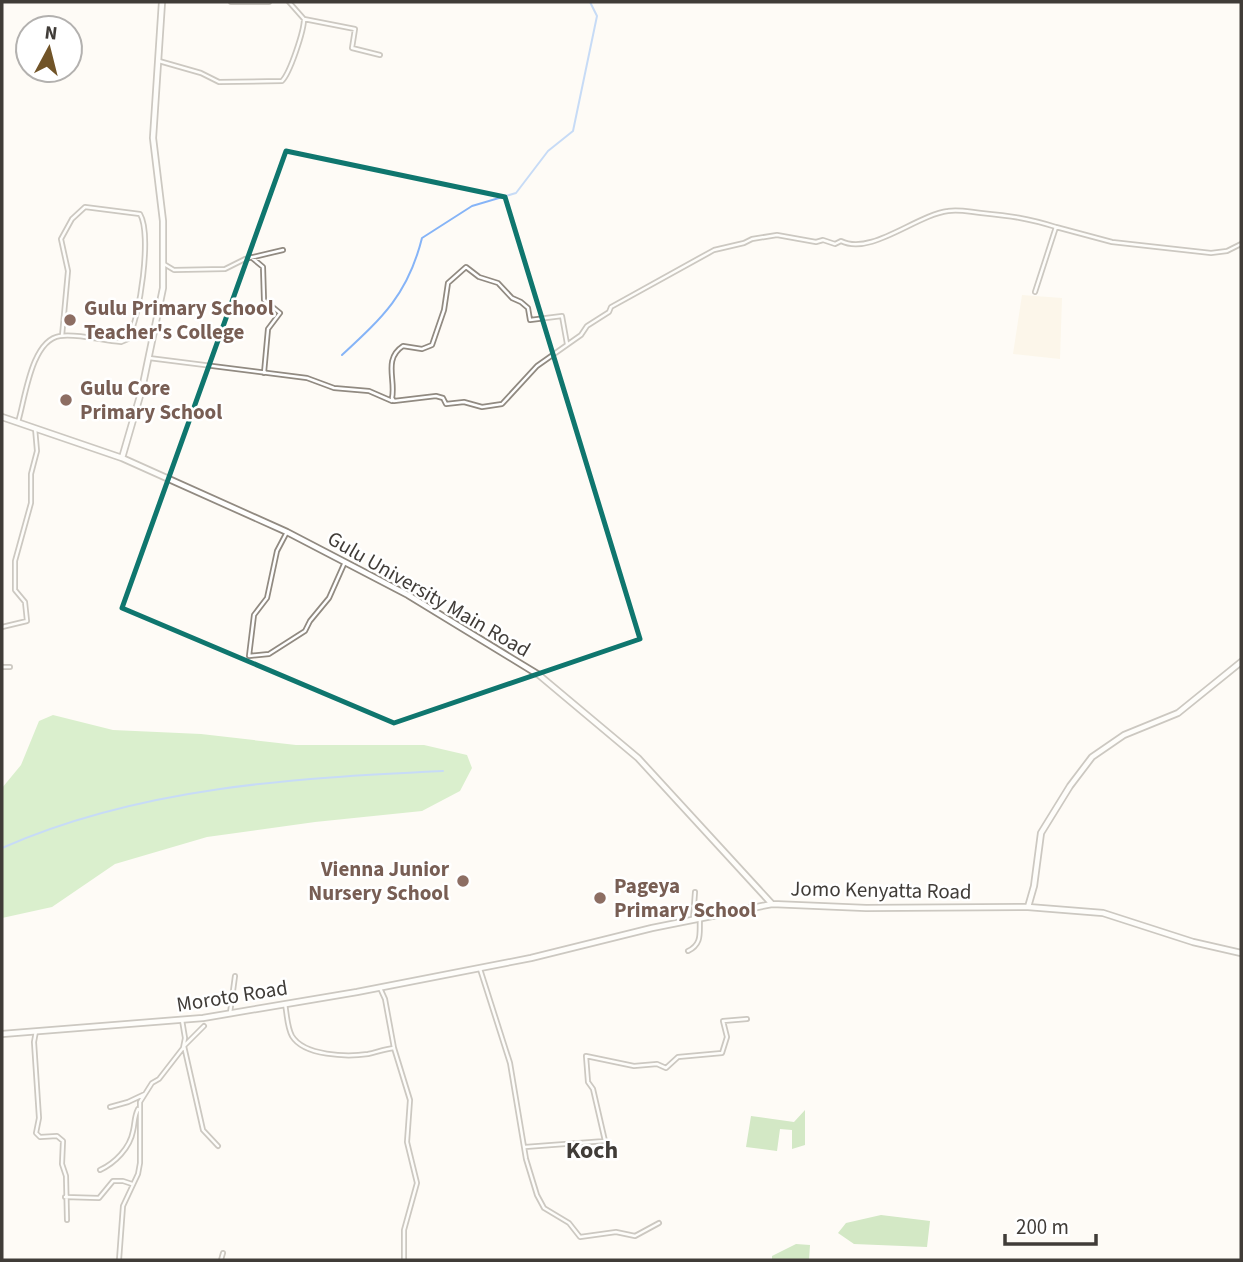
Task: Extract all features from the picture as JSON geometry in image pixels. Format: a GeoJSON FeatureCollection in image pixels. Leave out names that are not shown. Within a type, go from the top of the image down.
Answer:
{"type":"FeatureCollection","features":[{"type":"Feature","properties":{"kind":"street"},"geometry":{"type":"LineString","coordinates":[[122,458],[149,358],[163,288],[163,221],[153,153],[162,2]]}},
{"type":"Feature","properties":{"kind":"street"},"geometry":{"type":"LineString","coordinates":[[231,2],[269,2]]}},
{"type":"Feature","properties":{"kind":"street"},"geometry":{"type":"LineString","coordinates":[[289,2],[304,19],[355,29],[352,48],[380,55]]}},
{"type":"Feature","properties":{"kind":"street"},"geometry":{"type":"LineString","coordinates":[[159,61],[201,73],[219,82],[282,81],[294,57],[304,19]]}},
{"type":"Feature","properties":{"kind":"street"},"geometry":{"type":"LineString","coordinates":[[18,422],[34,362],[51,340],[62,336],[114,342],[128,339],[145,267],[141,214],[85,207],[75,215],[61,241],[68,275],[62,336]]}},
{"type":"Feature","properties":{"kind":"street"},"geometry":{"type":"LineString","coordinates":[[149,358],[307,378],[334,388],[369,391],[394,401],[436,396],[443,398],[446,404],[464,402],[482,407],[502,404],[537,366],[581,335],[587,326],[621,301],[631,298],[651,283],[677,272],[714,250],[752,239],[791,236],[835,244],[841,241],[849,245],[875,242],[917,220],[951,210],[1027,218],[1112,242],[1210,253],[1227,251],[1241,244]]}},
{"type":"Feature","properties":{"kind":"street"},"geometry":{"type":"LineString","coordinates":[[1035,292],[1056,227]]}},
{"type":"Feature","properties":{"kind":"street"},"geometry":{"type":"LineString","coordinates":[[164,264],[174,270],[219,270],[251,257],[283,250]]}},
{"type":"Feature","properties":{"kind":"street"},"geometry":{"type":"LineString","coordinates":[[251,257],[263,267],[264,300],[280,313],[268,329],[264,373]]}},
{"type":"Feature","properties":{"kind":"street"},"geometry":{"type":"LineString","coordinates":[[394,401],[390,369],[397,350],[403,346],[422,349],[432,345],[444,310],[448,283],[466,267],[479,277],[498,283],[512,299],[521,302],[528,308],[530,320],[562,316],[567,344]]}},
{"type":"Feature","properties":{"kind":"street","name":"Gulu University Main Road"},"geometry":{"type":"LineString","coordinates":[[2,417],[122,458],[287,532],[408,595],[484,640],[539,675],[638,758],[772,904]]}},
{"type":"Feature","properties":{"kind":"street"},"geometry":{"type":"LineString","coordinates":[[2,627],[27,621],[25,602],[15,590],[15,561],[21,531],[31,503],[31,474],[37,451],[35,428]]}},
{"type":"Feature","properties":{"kind":"street"},"geometry":{"type":"LineString","coordinates":[[287,532],[276,557],[267,598],[254,615],[249,656],[269,654],[305,631],[329,598],[345,562]]}},
{"type":"Feature","properties":{"kind":"street"},"geometry":{"type":"LineString","coordinates":[[1028,906],[1034,886],[1041,833],[1070,786],[1092,757],[1124,735],[1178,713],[1241,662]]}},
{"type":"Feature","properties":{"kind":"street"},"geometry":{"type":"LineString","coordinates":[[2,667],[10,667]]}},
{"type":"Feature","properties":{"kind":"street"},"geometry":{"type":"LineString","coordinates":[[693,919],[695,892]]}},
{"type":"Feature","properties":{"kind":"street","name":"Jomo Kenyatta Road"},"geometry":{"type":"LineString","coordinates":[[464,972],[480,969],[488,964],[539,957],[693,919],[772,904],[866,908],[1028,906],[1103,914],[1193,943],[1241,953]]}},
{"type":"Feature","properties":{"kind":"street"},"geometry":{"type":"LineString","coordinates":[[688,951],[696,947],[700,939],[700,918]]}},
{"type":"Feature","properties":{"kind":"street"},"geometry":{"type":"LineString","coordinates":[[480,969],[510,1063],[527,1162],[542,1205],[556,1217],[569,1223],[578,1237],[616,1232],[635,1236],[659,1223]]}},
{"type":"Feature","properties":{"kind":"street","name":"Moroto Road"},"geometry":{"type":"LineString","coordinates":[[2,1034],[182,1020],[464,972]]}},
{"type":"Feature","properties":{"kind":"street"},"geometry":{"type":"LineString","coordinates":[[230,1013],[235,976]]}},
{"type":"Feature","properties":{"kind":"street"},"geometry":{"type":"LineString","coordinates":[[380,988],[410,1100],[407,1142],[417,1183],[404,1230],[404,1260]]}},
{"type":"Feature","properties":{"kind":"street"},"geometry":{"type":"LineString","coordinates":[[285,1004],[290,1033],[294,1040],[305,1046],[338,1056],[394,1048]]}},
{"type":"Feature","properties":{"kind":"street"},"geometry":{"type":"LineString","coordinates":[[525,1147],[605,1142],[593,1089],[588,1082],[586,1056],[634,1066],[657,1064],[666,1068],[678,1057],[722,1053],[727,1037],[723,1021],[747,1019]]}},
{"type":"Feature","properties":{"kind":"street"},"geometry":{"type":"LineString","coordinates":[[182,1020],[184,1046],[203,1130],[218,1146]]}},
{"type":"Feature","properties":{"kind":"street"},"geometry":{"type":"LineString","coordinates":[[100,1170],[111,1165],[130,1142],[134,1117],[145,1094],[204,1026]]}},
{"type":"Feature","properties":{"kind":"street"},"geometry":{"type":"LineString","coordinates":[[36,1031],[34,1042],[39,1118],[36,1133],[40,1137],[57,1136],[62,1139],[67,1220]]}},
{"type":"Feature","properties":{"kind":"street"},"geometry":{"type":"LineString","coordinates":[[110,1107],[145,1094]]}},
{"type":"Feature","properties":{"kind":"street"},"geometry":{"type":"LineString","coordinates":[[118,1260],[123,1206],[138,1174],[140,1163],[140,1106]]}},
{"type":"Feature","properties":{"kind":"street"},"geometry":{"type":"LineString","coordinates":[[65,1197],[99,1198],[113,1181],[132,1184]]}},
{"type":"Feature","properties":{"kind":"street"},"geometry":{"type":"LineString","coordinates":[[220,1260],[223,1253]]}},
{"type":"Feature","properties":{"kind":"highlighted area"},"geometry":{"type":"Polygon","coordinates":[[[286,151],[505,197],[640,639],[394,723],[122,608],[286,151]]]}},
{"type":"Feature","properties":{"kind":"shaded area"},"geometry":{"type":"Polygon","coordinates":[[[1022,295],[1062,298],[1060,359],[1013,354],[1022,295]]]}},
{"type":"Feature","properties":{"kind":"green space"},"geometry":{"type":"Polygon","coordinates":[[[53,715],[113,730],[201,734],[296,745],[424,745],[467,755],[472,768],[460,791],[422,811],[207,837],[115,864],[52,907],[2,918],[2,788],[21,765],[39,721],[53,715]]]}},
{"type":"Feature","properties":{"kind":"green space"},"geometry":{"type":"Polygon","coordinates":[[[805,1110],[805,1145],[792,1149],[792,1130],[780,1129],[777,1151],[746,1147],[751,1116],[794,1122],[805,1110]]]}},
{"type":"Feature","properties":{"kind":"green space"},"geometry":{"type":"Polygon","coordinates":[[[881,1215],[930,1221],[927,1247],[854,1244],[838,1233],[846,1223],[881,1215]]]}},
{"type":"Feature","properties":{"kind":"green space"},"geometry":{"type":"Polygon","coordinates":[[[796,1244],[810,1245],[809,1260],[772,1260],[772,1256],[796,1244]]]}},
{"type":"Feature","properties":{"kind":"waterway"},"geometry":{"type":"LineString","coordinates":[[342,355],[382,316],[401,290],[422,238],[472,206],[516,193],[548,151],[573,131],[597,16],[590,2]]}},
{"type":"Feature","properties":{"kind":"waterway"},"geometry":{"type":"LineString","coordinates":[[2,848],[54,827],[108,811],[218,789],[331,777],[443,771]]}},
{"type":"Feature","properties":{"kind":"place","name":"Gulu Primary School Teacher's College"},"geometry":{"type":"Point","coordinates":[70,320]}},
{"type":"Feature","properties":{"kind":"place","name":"Gulu Core Primary School"},"geometry":{"type":"Point","coordinates":[66,400]}},
{"type":"Feature","properties":{"kind":"place","name":"Vienna Junior Nursery School"},"geometry":{"type":"Point","coordinates":[463,881]}},
{"type":"Feature","properties":{"kind":"place","name":"Pageya Primary School"},"geometry":{"type":"Point","coordinates":[600,898]}},
{"type":"Feature","properties":{"kind":"district","name":"Koch"},"geometry":{"type":"Point","coordinates":[592,1150]}}]}
